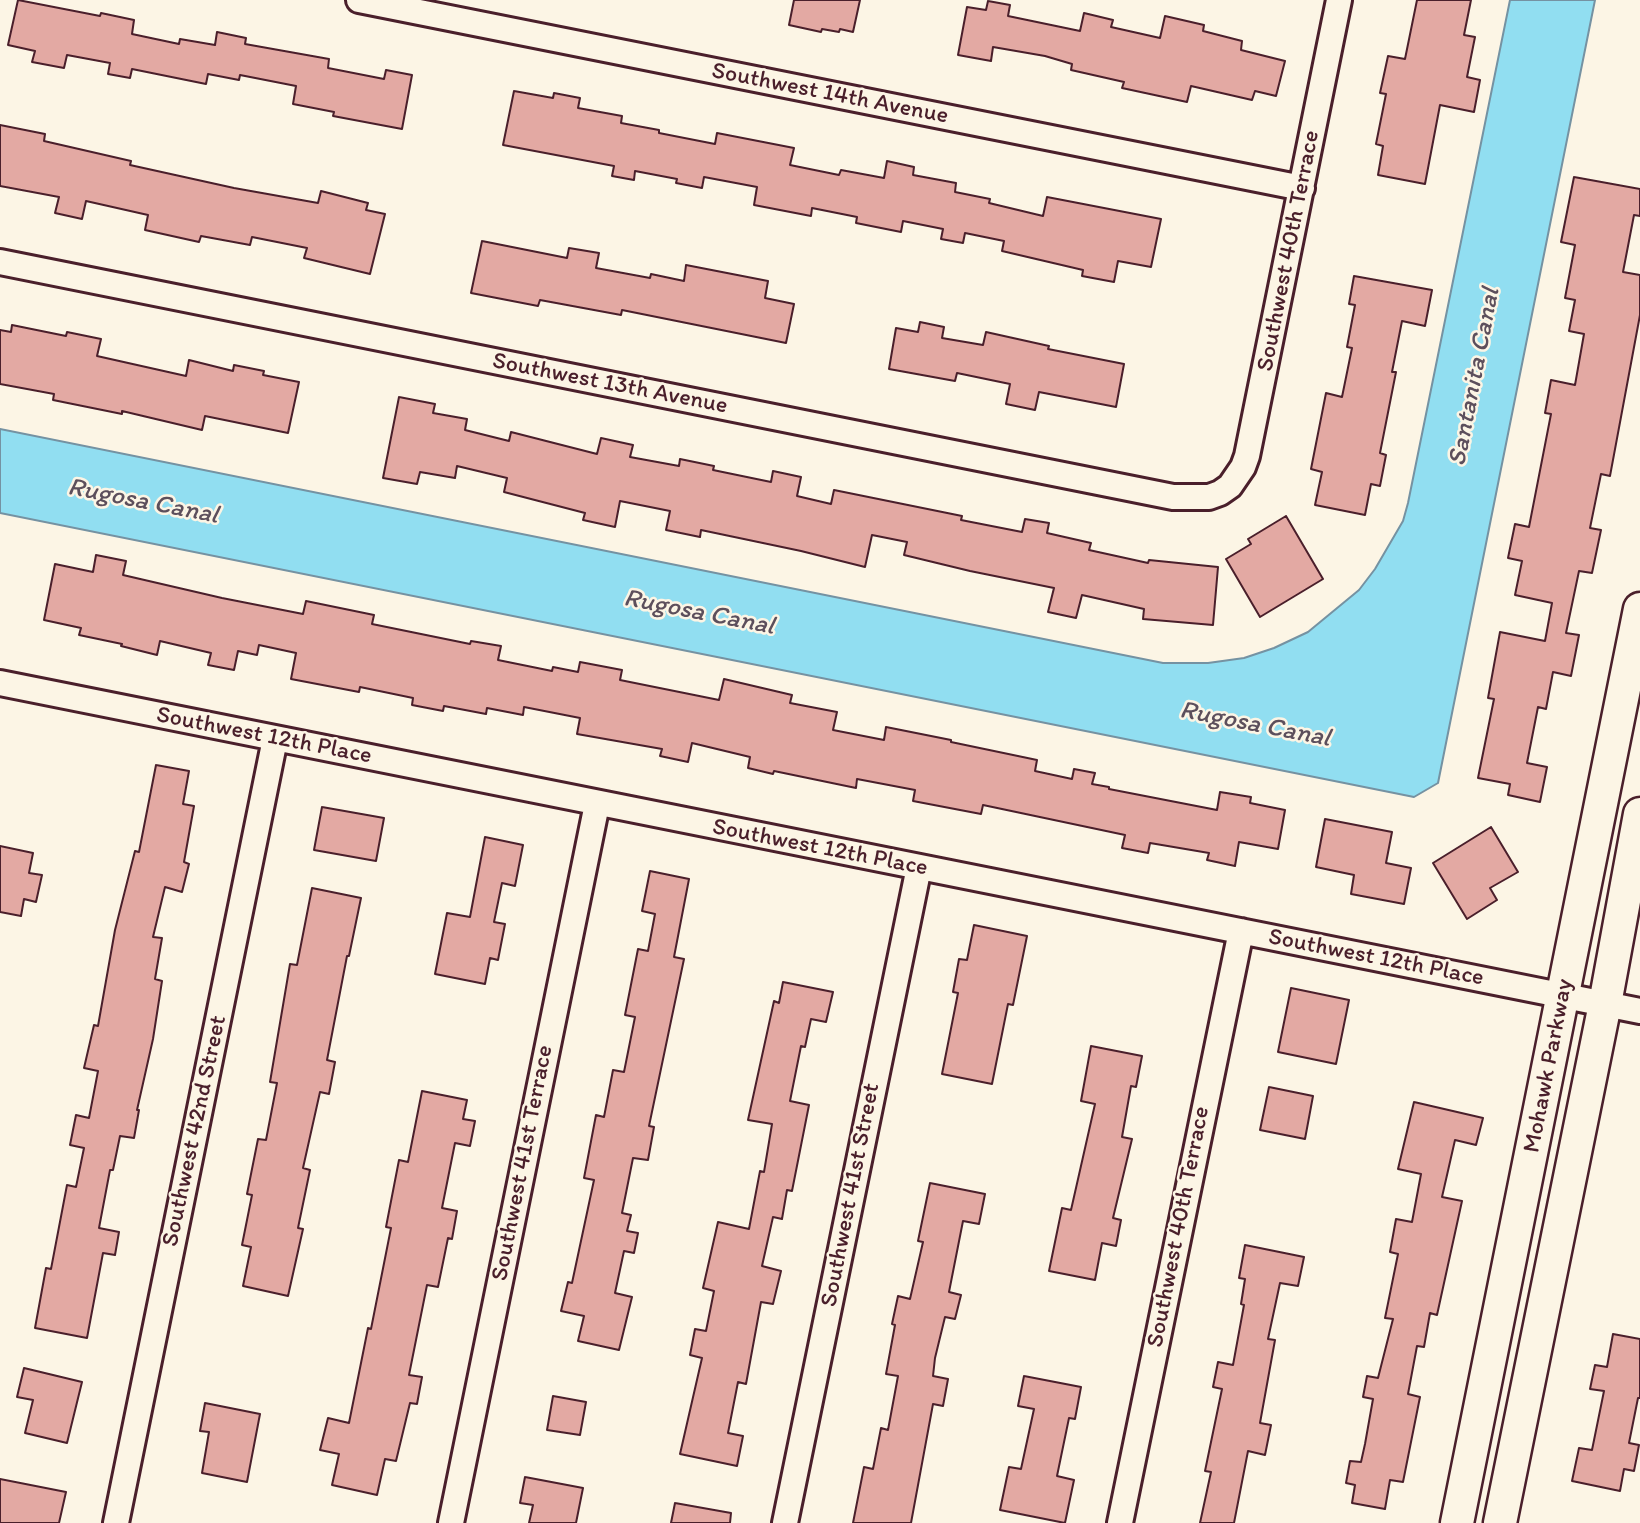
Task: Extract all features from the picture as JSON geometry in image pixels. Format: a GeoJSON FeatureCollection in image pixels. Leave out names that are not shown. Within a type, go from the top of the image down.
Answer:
{"type":"FeatureCollection","features":[{"type":"Feature","properties":{"kind":"street","name":"Southwest 14th Avenue"},"geometry":{"type":"LineString","coordinates":[[359,0],[1302,188]]}},
{"type":"Feature","properties":{"kind":"street","name":"Southwest 40th Terrace"},"geometry":{"type":"LineString","coordinates":[[1220,493],[1237,478],[1247,456],[1339,0]]}},
{"type":"Feature","properties":{"kind":"street","name":"Southwest 13th Avenue"},"geometry":{"type":"LineString","coordinates":[[0,262],[1173,497],[1197,499],[1220,493]]}},
{"type":"Feature","properties":{"kind":"street","name":"Mohawk Parkway"},"geometry":{"type":"LineString","coordinates":[[1457,1523],[1604,778],[1640,609]]}},
{"type":"Feature","properties":{"kind":"street","name":"Southwest 12th Place"},"geometry":{"type":"LineString","coordinates":[[0,684],[1640,1011]]}},
{"type":"Feature","properties":{"kind":"street","name":"Southwest 42nd Street"},"geometry":{"type":"LineString","coordinates":[[116,1523],[275,739]]}},
{"type":"Feature","properties":{"kind":"street","name":"Southwest 41st Terrace"},"geometry":{"type":"LineString","coordinates":[[451,1523],[597,803]]}},
{"type":"Feature","properties":{"kind":"street","name":"Mohawk Parkway"},"geometry":{"type":"LineString","coordinates":[[1500,1523],[1605,1004],[1640,814]]}},
{"type":"Feature","properties":{"kind":"street","name":"Southwest 41st Street"},"geometry":{"type":"LineString","coordinates":[[785,1523],[919,867]]}},
{"type":"Feature","properties":{"kind":"street","name":"Southwest 40th Terrace"},"geometry":{"type":"LineString","coordinates":[[1120,1523],[1241,931]]}},
{"type":"Feature","properties":{"kind":"water"},"geometry":{"type":"Polygon","coordinates":[[[1510,0],[1595,0],[1438,783],[1414,797],[0,513],[0,429],[1163,663],[1208,663],[1244,658],[1274,648],[1308,632],[1359,590],[1375,569],[1403,521],[1510,0]]]}},
{"type":"Feature","properties":{"kind":"building"},"geometry":{"type":"Polygon","coordinates":[[[18,0],[134,20],[132,34],[179,44],[180,39],[215,45],[217,32],[246,38],[245,44],[329,59],[328,68],[384,79],[386,70],[412,75],[402,129],[333,116],[334,112],[293,104],[296,86],[240,75],[239,80],[208,74],[206,84],[132,69],[130,78],[108,74],[110,63],[67,55],[64,68],[32,62],[35,51],[8,45],[18,0]]]}},
{"type":"Feature","properties":{"kind":"building"},"geometry":{"type":"Polygon","coordinates":[[[794,0],[860,0],[853,32],[822,29],[821,32],[789,25],[794,0]]]}},
{"type":"Feature","properties":{"kind":"building"},"geometry":{"type":"Polygon","coordinates":[[[1417,0],[1471,0],[1464,35],[1475,37],[1467,77],[1480,80],[1474,112],[1440,105],[1425,184],[1378,175],[1383,146],[1376,144],[1386,94],[1380,93],[1388,56],[1405,59],[1417,0]]]}},
{"type":"Feature","properties":{"kind":"building"},"geometry":{"type":"Polygon","coordinates":[[[988,1],[1010,5],[1008,16],[1080,31],[1084,13],[1113,20],[1111,27],[1160,38],[1165,16],[1204,25],[1203,31],[1242,41],[1241,50],[1285,61],[1276,96],[1255,91],[1252,100],[1191,86],[1187,102],[1122,88],[1124,82],[1071,70],[1072,64],[1045,56],[993,47],[991,61],[958,55],[967,7],[986,10],[988,1]]]}},
{"type":"Feature","properties":{"kind":"building"},"geometry":{"type":"Polygon","coordinates":[[[514,91],[553,98],[554,93],[580,98],[578,108],[622,116],[621,123],[659,130],[659,133],[715,144],[717,133],[794,148],[790,165],[839,175],[841,170],[884,178],[887,161],[914,167],[913,175],[956,183],[955,192],[990,199],[989,203],[1043,216],[1047,197],[1161,219],[1151,267],[1118,261],[1114,282],[1082,276],[1083,270],[1002,251],[1004,241],[965,233],[963,243],[941,239],[943,229],[903,221],[901,232],[856,223],[857,217],[812,208],[811,216],[754,205],[757,187],[704,177],[702,188],[676,183],[677,179],[635,171],[634,180],[612,176],[614,166],[503,145],[514,91]]]}},
{"type":"Feature","properties":{"kind":"building"},"geometry":{"type":"Polygon","coordinates":[[[0,125],[45,134],[44,141],[131,161],[130,165],[234,188],[318,203],[321,191],[368,203],[366,210],[385,214],[370,274],[304,258],[307,248],[252,237],[250,245],[201,236],[199,242],[145,230],[148,215],[86,201],[82,219],[55,213],[59,197],[0,186],[0,125]]]}},
{"type":"Feature","properties":{"kind":"building"},"geometry":{"type":"Polygon","coordinates":[[[1574,177],[1640,189],[1640,216],[1634,215],[1623,272],[1640,275],[1640,315],[1610,476],[1601,474],[1590,528],[1601,530],[1592,573],[1579,571],[1566,633],[1579,635],[1571,676],[1553,672],[1546,709],[1538,707],[1527,763],[1547,767],[1540,802],[1508,795],[1510,784],[1478,778],[1494,699],[1488,698],[1500,632],[1545,641],[1552,603],[1515,595],[1522,561],[1508,558],[1515,524],[1529,527],[1551,414],[1545,413],[1551,380],[1575,385],[1584,334],[1569,331],[1575,300],[1565,298],[1575,245],[1561,242],[1574,177]]]}},
{"type":"Feature","properties":{"kind":"building"},"geometry":{"type":"Polygon","coordinates":[[[482,241],[567,258],[569,248],[599,253],[596,268],[650,278],[651,274],[684,281],[686,265],[768,281],[765,298],[794,304],[786,343],[622,310],[621,315],[540,300],[538,306],[471,293],[482,241]]]}},
{"type":"Feature","properties":{"kind":"building"},"geometry":{"type":"Polygon","coordinates":[[[1354,276],[1432,290],[1425,326],[1402,321],[1392,372],[1396,372],[1380,453],[1386,455],[1380,486],[1371,484],[1365,515],[1315,505],[1322,472],[1311,469],[1326,393],[1342,397],[1352,348],[1347,347],[1355,305],[1349,304],[1354,276]]]}},
{"type":"Feature","properties":{"kind":"building"},"geometry":{"type":"Polygon","coordinates":[[[920,322],[944,327],[942,338],[983,345],[986,332],[1049,346],[1048,349],[1124,364],[1116,407],[1039,392],[1035,410],[1006,404],[1010,384],[957,373],[955,381],[889,369],[896,328],[918,332],[920,322]]]}},
{"type":"Feature","properties":{"kind":"building"},"geometry":{"type":"Polygon","coordinates":[[[12,325],[66,336],[67,332],[101,339],[97,356],[186,376],[189,360],[233,371],[234,365],[264,371],[263,375],[299,382],[288,433],[205,416],[202,430],[122,411],[122,414],[53,400],[54,394],[0,384],[0,330],[11,332],[12,325]]]}},
{"type":"Feature","properties":{"kind":"building"},"geometry":{"type":"Polygon","coordinates":[[[399,397],[435,404],[433,413],[467,419],[465,430],[509,441],[511,432],[597,454],[601,438],[633,445],[630,457],[679,466],[680,459],[714,466],[713,470],[771,482],[773,471],[801,477],[797,496],[831,504],[834,490],[962,516],[961,520],[1022,532],[1025,519],[1049,523],[1047,533],[1091,543],[1089,550],[1148,563],[1149,560],[1218,567],[1213,625],[1143,619],[1144,609],[1082,595],[1076,618],[1048,612],[1054,588],[904,555],[907,542],[872,535],[865,567],[701,530],[700,537],[666,530],[670,511],[620,501],[615,527],[583,520],[585,513],[504,492],[507,478],[457,466],[455,478],[420,472],[417,484],[383,478],[399,397]]]}},
{"type":"Feature","properties":{"kind":"building"},"geometry":{"type":"Polygon","coordinates":[[[1286,516],[1323,579],[1260,617],[1226,559],[1251,544],[1248,539],[1286,516]]]}},
{"type":"Feature","properties":{"kind":"building"},"geometry":{"type":"Polygon","coordinates":[[[96,555],[126,561],[123,575],[303,614],[306,601],[374,615],[372,624],[470,644],[471,641],[501,646],[498,660],[552,671],[553,667],[578,672],[580,662],[622,670],[620,680],[719,700],[724,679],[792,695],[790,703],[837,712],[833,730],[884,740],[886,727],[951,740],[1037,760],[1035,771],[1072,779],[1074,769],[1095,773],[1092,784],[1109,789],[1217,810],[1220,792],[1251,797],[1250,803],[1285,810],[1278,849],[1239,842],[1235,866],[1207,860],[1209,853],[1150,843],[1148,853],[1122,848],[1125,835],[983,805],[981,814],[913,801],[915,790],[857,779],[856,788],[774,771],[773,774],[748,768],[750,757],[692,743],[688,762],[660,756],[662,749],[577,734],[580,718],[524,707],[523,715],[487,708],[486,714],[444,706],[443,711],[412,705],[413,698],[360,687],[359,692],[291,679],[296,653],[259,645],[257,655],[238,651],[234,670],[208,665],[211,653],[160,641],[157,655],[79,635],[81,628],[44,620],[55,564],[93,572],[96,555]]]}},
{"type":"Feature","properties":{"kind":"building"},"geometry":{"type":"Polygon","coordinates":[[[156,765],[189,771],[183,804],[194,806],[184,862],[189,864],[182,892],[165,887],[153,937],[162,938],[155,979],[162,981],[153,1039],[137,1110],[134,1138],[120,1136],[113,1170],[110,1170],[99,1228],[119,1232],[115,1255],[103,1253],[87,1338],[35,1328],[46,1268],[51,1269],[67,1185],[76,1187],[84,1148],[70,1145],[76,1115],[89,1118],[98,1071],[84,1068],[94,1025],[98,1026],[115,930],[135,851],[139,852],[156,765]]]}},
{"type":"Feature","properties":{"kind":"building"},"geometry":{"type":"Polygon","coordinates":[[[322,807],[384,818],[376,861],[314,850],[322,807]]]}},
{"type":"Feature","properties":{"kind":"building"},"geometry":{"type":"Polygon","coordinates":[[[1325,819],[1392,832],[1386,863],[1411,868],[1404,904],[1351,894],[1354,875],[1316,867],[1325,819]]]}},
{"type":"Feature","properties":{"kind":"building"},"geometry":{"type":"Polygon","coordinates":[[[1491,827],[1518,872],[1490,888],[1497,900],[1467,919],[1433,863],[1491,827]]]}},
{"type":"Feature","properties":{"kind":"building"},"geometry":{"type":"Polygon","coordinates":[[[485,837],[523,845],[515,886],[502,883],[494,922],[505,924],[498,960],[490,958],[485,984],[435,974],[447,913],[470,917],[485,837]]]}},
{"type":"Feature","properties":{"kind":"building"},"geometry":{"type":"Polygon","coordinates":[[[0,846],[33,853],[29,873],[42,875],[36,902],[24,899],[21,916],[0,912],[0,846]]]}},
{"type":"Feature","properties":{"kind":"building"},"geometry":{"type":"Polygon","coordinates":[[[650,871],[689,879],[674,957],[684,959],[649,1126],[654,1127],[648,1160],[633,1158],[622,1213],[631,1215],[627,1231],[638,1233],[634,1253],[624,1251],[615,1293],[632,1297],[619,1350],[578,1341],[584,1316],[561,1311],[568,1282],[572,1283],[594,1180],[584,1178],[596,1115],[604,1117],[613,1070],[624,1072],[635,1017],[625,1015],[638,949],[648,951],[655,914],[642,911],[650,871]]]}},
{"type":"Feature","properties":{"kind":"building"},"geometry":{"type":"Polygon","coordinates":[[[312,888],[361,898],[327,1060],[335,1062],[329,1094],[320,1092],[303,1168],[310,1170],[298,1228],[303,1229],[288,1296],[243,1286],[251,1247],[242,1245],[252,1195],[247,1194],[258,1139],[266,1140],[277,1083],[270,1082],[290,964],[297,965],[312,888]]]}},
{"type":"Feature","properties":{"kind":"building"},"geometry":{"type":"Polygon","coordinates":[[[974,925],[1027,936],[1013,1005],[1008,1004],[992,1084],[942,1074],[958,993],[953,992],[959,959],[967,960],[974,925]]]}},
{"type":"Feature","properties":{"kind":"building"},"geometry":{"type":"Polygon","coordinates":[[[783,982],[833,992],[826,1022],[811,1019],[805,1047],[801,1046],[790,1101],[809,1105],[792,1191],[787,1190],[782,1219],[773,1217],[762,1266],[781,1271],[773,1304],[761,1302],[746,1384],[738,1382],[728,1433],[743,1436],[737,1466],[680,1454],[702,1358],[690,1355],[695,1329],[706,1331],[714,1291],[703,1288],[718,1222],[749,1229],[760,1171],[764,1172],[772,1124],[748,1120],[774,1001],[779,1003],[783,982]]]}},
{"type":"Feature","properties":{"kind":"building"},"geometry":{"type":"Polygon","coordinates":[[[1291,988],[1349,1000],[1336,1064],[1278,1052],[1291,988]]]}},
{"type":"Feature","properties":{"kind":"building"},"geometry":{"type":"Polygon","coordinates":[[[1091,1046],[1142,1056],[1136,1087],[1131,1086],[1122,1137],[1132,1139],[1113,1218],[1121,1220],[1116,1246],[1102,1243],[1095,1280],[1049,1271],[1062,1208],[1071,1210],[1095,1104],[1081,1101],[1091,1046]]]}},
{"type":"Feature","properties":{"kind":"building"},"geometry":{"type":"Polygon","coordinates":[[[1269,1087],[1313,1096],[1305,1139],[1260,1130],[1269,1087]]]}},
{"type":"Feature","properties":{"kind":"building"},"geometry":{"type":"Polygon","coordinates":[[[422,1091],[467,1100],[463,1119],[475,1121],[470,1146],[455,1143],[442,1208],[457,1211],[452,1239],[448,1238],[438,1287],[427,1285],[409,1375],[422,1377],[417,1404],[410,1403],[396,1461],[385,1459],[377,1495],[332,1485],[339,1454],[320,1450],[328,1418],[349,1423],[391,1228],[386,1227],[399,1160],[408,1162],[422,1091]]]}},
{"type":"Feature","properties":{"kind":"building"},"geometry":{"type":"Polygon","coordinates":[[[1414,1102],[1483,1118],[1476,1145],[1455,1140],[1442,1197],[1462,1201],[1437,1315],[1430,1313],[1424,1347],[1417,1346],[1408,1394],[1420,1397],[1403,1482],[1390,1480],[1385,1509],[1352,1503],[1355,1485],[1346,1483],[1350,1461],[1361,1462],[1365,1444],[1373,1399],[1363,1397],[1367,1376],[1378,1378],[1393,1319],[1385,1318],[1398,1254],[1390,1252],[1396,1219],[1412,1222],[1421,1174],[1398,1169],[1414,1102]]]}},
{"type":"Feature","properties":{"kind":"building"},"geometry":{"type":"Polygon","coordinates":[[[930,1183],[985,1194],[979,1224],[963,1221],[949,1292],[961,1295],[955,1319],[945,1317],[935,1358],[933,1376],[948,1379],[943,1406],[933,1404],[911,1523],[853,1523],[864,1467],[873,1469],[881,1428],[888,1430],[898,1376],[886,1374],[895,1325],[892,1324],[898,1296],[910,1299],[923,1242],[918,1241],[930,1183]]]}},
{"type":"Feature","properties":{"kind":"building"},"geometry":{"type":"Polygon","coordinates":[[[1245,1245],[1304,1257],[1298,1286],[1280,1283],[1268,1339],[1275,1340],[1260,1423],[1271,1425],[1265,1455],[1248,1451],[1234,1523],[1200,1523],[1211,1472],[1205,1471],[1222,1389],[1213,1387],[1218,1362],[1233,1365],[1244,1305],[1241,1304],[1245,1279],[1239,1278],[1245,1245]]]}},
{"type":"Feature","properties":{"kind":"building"},"geometry":{"type":"Polygon","coordinates":[[[1613,1334],[1640,1339],[1640,1398],[1629,1443],[1639,1445],[1634,1471],[1624,1469],[1620,1491],[1572,1481],[1579,1448],[1592,1450],[1604,1391],[1590,1389],[1595,1365],[1607,1367],[1613,1334]]]}},
{"type":"Feature","properties":{"kind":"building"},"geometry":{"type":"Polygon","coordinates":[[[24,1368],[82,1382],[67,1443],[25,1433],[33,1400],[17,1397],[24,1368]]]}},
{"type":"Feature","properties":{"kind":"building"},"geometry":{"type":"Polygon","coordinates":[[[1024,1376],[1081,1387],[1075,1419],[1069,1418],[1057,1476],[1074,1480],[1065,1523],[1000,1510],[1009,1467],[1021,1469],[1034,1409],[1018,1406],[1024,1376]]]}},
{"type":"Feature","properties":{"kind":"building"},"geometry":{"type":"Polygon","coordinates":[[[553,1396],[586,1402],[580,1435],[547,1430],[553,1396]]]}},
{"type":"Feature","properties":{"kind":"building"},"geometry":{"type":"Polygon","coordinates":[[[205,1403],[260,1414],[247,1482],[202,1473],[209,1432],[200,1431],[205,1403]]]}},
{"type":"Feature","properties":{"kind":"building"},"geometry":{"type":"Polygon","coordinates":[[[525,1477],[583,1488],[576,1523],[529,1523],[533,1505],[520,1503],[525,1477]]]}},
{"type":"Feature","properties":{"kind":"building"},"geometry":{"type":"Polygon","coordinates":[[[0,1479],[66,1492],[59,1523],[0,1523],[0,1479]]]}},
{"type":"Feature","properties":{"kind":"building"},"geometry":{"type":"Polygon","coordinates":[[[675,1503],[731,1513],[730,1523],[671,1523],[675,1503]]]}},
{"type":"Feature","properties":{"kind":"water label","name":"Santanita Canal"},"geometry":{"type":"Point","coordinates":[1475,377]}},
{"type":"Feature","properties":{"kind":"water label","name":"Rugosa Canal"},"geometry":{"type":"Point","coordinates":[143,502]}},
{"type":"Feature","properties":{"kind":"water label","name":"Rugosa Canal"},"geometry":{"type":"Point","coordinates":[699,613]}},
{"type":"Feature","properties":{"kind":"water label","name":"Rugosa Canal"},"geometry":{"type":"Point","coordinates":[1255,725]}}]}
